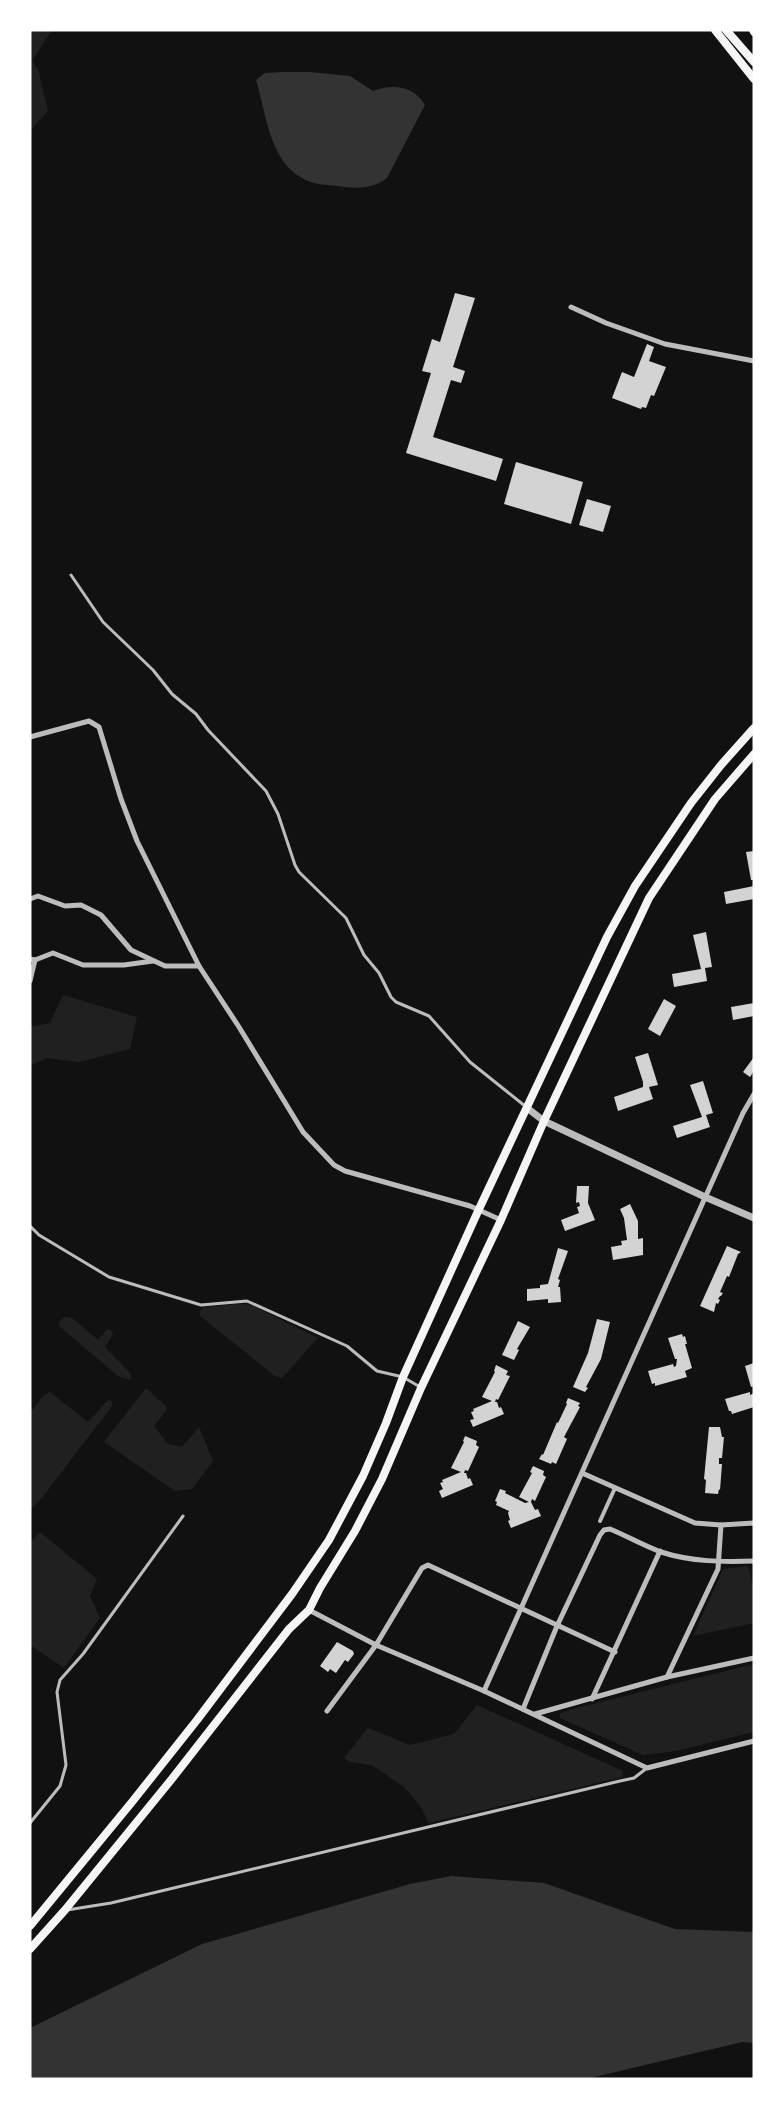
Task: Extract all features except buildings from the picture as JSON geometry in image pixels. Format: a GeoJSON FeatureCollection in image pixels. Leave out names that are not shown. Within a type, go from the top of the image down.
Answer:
{"type":"FeatureCollection","features":[{"type":"Feature","properties":{"kind":"main road"},"geometry":{"type":"LineString","coordinates":[[715,30],[754,79]]}},
{"type":"Feature","properties":{"kind":"main road"},"geometry":{"type":"LineString","coordinates":[[726,30],[754,62]]}},
{"type":"Feature","properties":{"kind":"main road"},"geometry":{"type":"LineString","coordinates":[[30,1926],[197,1720],[292,1594],[329,1540],[363,1476],[387,1423],[403,1377],[479,1209],[607,937],[635,886],[691,803],[754,728]]}},
{"type":"Feature","properties":{"kind":"main road"},"geometry":{"type":"LineString","coordinates":[[30,1949],[65,1910],[171,1780],[289,1629],[309,1610],[382,1479],[544,1121],[649,897],[715,799],[754,754]]}},
{"type":"Feature","properties":{"kind":"street"},"geometry":{"type":"LineString","coordinates":[[571,307],[606,323],[665,344],[754,361]]}},
{"type":"Feature","properties":{"kind":"street"},"geometry":{"type":"LineString","coordinates":[[30,737],[89,721],[99,727],[137,841],[199,966],[240,1027],[303,1132],[334,1165],[345,1172],[479,1209],[501,1220]]}},
{"type":"Feature","properties":{"kind":"street"},"geometry":{"type":"LineString","coordinates":[[30,899],[38,896],[65,906],[81,905],[101,915],[131,950],[165,966],[199,966]]}},
{"type":"Feature","properties":{"kind":"street"},"geometry":{"type":"LineString","coordinates":[[30,981],[33,960],[53,952],[83,965],[123,966],[154,961]]}},
{"type":"Feature","properties":{"kind":"street"},"geometry":{"type":"LineString","coordinates":[[484,1691],[705,1197],[754,1094]]}},
{"type":"Feature","properties":{"kind":"street"},"geometry":{"type":"LineString","coordinates":[[527,1107],[544,1121],[754,1218]]}},
{"type":"Feature","properties":{"kind":"street"},"geometry":{"type":"LineString","coordinates":[[582,1473],[695,1523],[721,1525],[754,1523]]}},
{"type":"Feature","properties":{"kind":"street"},"geometry":{"type":"LineString","coordinates":[[600,1521],[615,1488]]}},
{"type":"Feature","properties":{"kind":"street"},"geometry":{"type":"LineString","coordinates":[[667,1677],[718,1569],[721,1525]]}},
{"type":"Feature","properties":{"kind":"street"},"geometry":{"type":"LineString","coordinates":[[523,1709],[557,1626],[604,1530],[610,1529],[660,1551],[688,1559],[718,1562],[754,1561]]}},
{"type":"Feature","properties":{"kind":"street"},"geometry":{"type":"LineString","coordinates":[[592,1699],[660,1551]]}},
{"type":"Feature","properties":{"kind":"street"},"geometry":{"type":"LineString","coordinates":[[327,1711],[376,1645],[420,1571],[428,1565],[615,1652]]}},
{"type":"Feature","properties":{"kind":"street"},"geometry":{"type":"LineString","coordinates":[[309,1610],[376,1645],[535,1714],[647,1768],[754,1741]]}},
{"type":"Feature","properties":{"kind":"street"},"geometry":{"type":"LineString","coordinates":[[535,1714],[667,1677],[754,1658]]}},
{"type":"Feature","properties":{"kind":"lane"},"geometry":{"type":"LineString","coordinates":[[71,575],[103,622],[153,670],[172,693],[196,714],[208,730],[266,791],[278,814],[299,872],[346,918],[364,955],[379,973],[391,997],[396,1002],[429,1016],[470,1062],[527,1107]]}},
{"type":"Feature","properties":{"kind":"lane"},"geometry":{"type":"LineString","coordinates":[[30,1226],[39,1236],[109,1277],[201,1305],[247,1301],[347,1346],[377,1371],[403,1377],[422,1388]]}},
{"type":"Feature","properties":{"kind":"lane"},"geometry":{"type":"LineString","coordinates":[[30,1823],[60,1786],[66,1766],[57,1692],[60,1680],[83,1654],[183,1516]]}},
{"type":"Feature","properties":{"kind":"lane"},"geometry":{"type":"LineString","coordinates":[[65,1910],[111,1903],[627,1780],[634,1778],[647,1768]]}},
{"type":"Feature","properties":{"kind":"shaded area"},"geometry":{"type":"Polygon","coordinates":[[[30,30],[52,30],[32,61],[38,69],[48,111],[30,131],[30,30]]]}},
{"type":"Feature","properties":{"kind":"shaded area"},"geometry":{"type":"Polygon","coordinates":[[[265,73],[350,76],[373,91],[387,87],[402,88],[420,98],[425,105],[387,178],[376,184],[351,188],[311,182],[297,175],[286,165],[267,124],[256,80],[265,73]]]}},
{"type":"Feature","properties":{"kind":"shaded area"},"geometry":{"type":"Polygon","coordinates":[[[63,995],[137,1017],[130,1049],[79,1062],[46,1058],[30,1066],[30,1027],[50,1023],[63,995]]]}},
{"type":"Feature","properties":{"kind":"shaded area"},"geometry":{"type":"Polygon","coordinates":[[[251,1305],[318,1338],[282,1378],[275,1376],[200,1316],[203,1307],[251,1305]]]}},
{"type":"Feature","properties":{"kind":"shaded area"},"geometry":{"type":"Polygon","coordinates":[[[64,1317],[72,1318],[98,1340],[108,1329],[112,1331],[113,1334],[105,1347],[131,1374],[131,1380],[118,1376],[59,1326],[59,1322],[64,1317]]]}},
{"type":"Feature","properties":{"kind":"shaded area"},"geometry":{"type":"Polygon","coordinates":[[[146,1388],[166,1406],[167,1410],[154,1426],[168,1444],[182,1447],[199,1427],[213,1461],[192,1489],[175,1491],[104,1442],[146,1388]]]}},
{"type":"Feature","properties":{"kind":"shaded area"},"geometry":{"type":"Polygon","coordinates":[[[50,1392],[88,1422],[108,1400],[112,1401],[112,1406],[38,1503],[31,1508],[30,1413],[44,1395],[50,1392]]]}},
{"type":"Feature","properties":{"kind":"shaded area"},"geometry":{"type":"Polygon","coordinates":[[[40,1532],[97,1579],[90,1596],[100,1618],[64,1668],[30,1645],[30,1543],[40,1532]]]}},
{"type":"Feature","properties":{"kind":"shaded area"},"geometry":{"type":"Polygon","coordinates":[[[748,1566],[754,1590],[754,1623],[693,1636],[723,1569],[748,1566]]]}},
{"type":"Feature","properties":{"kind":"shaded area"},"geometry":{"type":"Polygon","coordinates":[[[754,1664],[754,1732],[676,1751],[643,1755],[560,1718],[560,1713],[580,1707],[754,1664]]]}},
{"type":"Feature","properties":{"kind":"shaded area"},"geometry":{"type":"Polygon","coordinates":[[[477,1705],[623,1771],[622,1777],[429,1823],[421,1807],[404,1787],[372,1765],[350,1762],[344,1758],[368,1728],[410,1745],[454,1734],[477,1705]]]}},
{"type":"Feature","properties":{"kind":"shaded area"},"geometry":{"type":"Polygon","coordinates":[[[451,1876],[544,1883],[675,1929],[754,1932],[754,2043],[742,2042],[586,2079],[30,2079],[30,2028],[202,1944],[410,1884],[451,1876]]]}}]}
